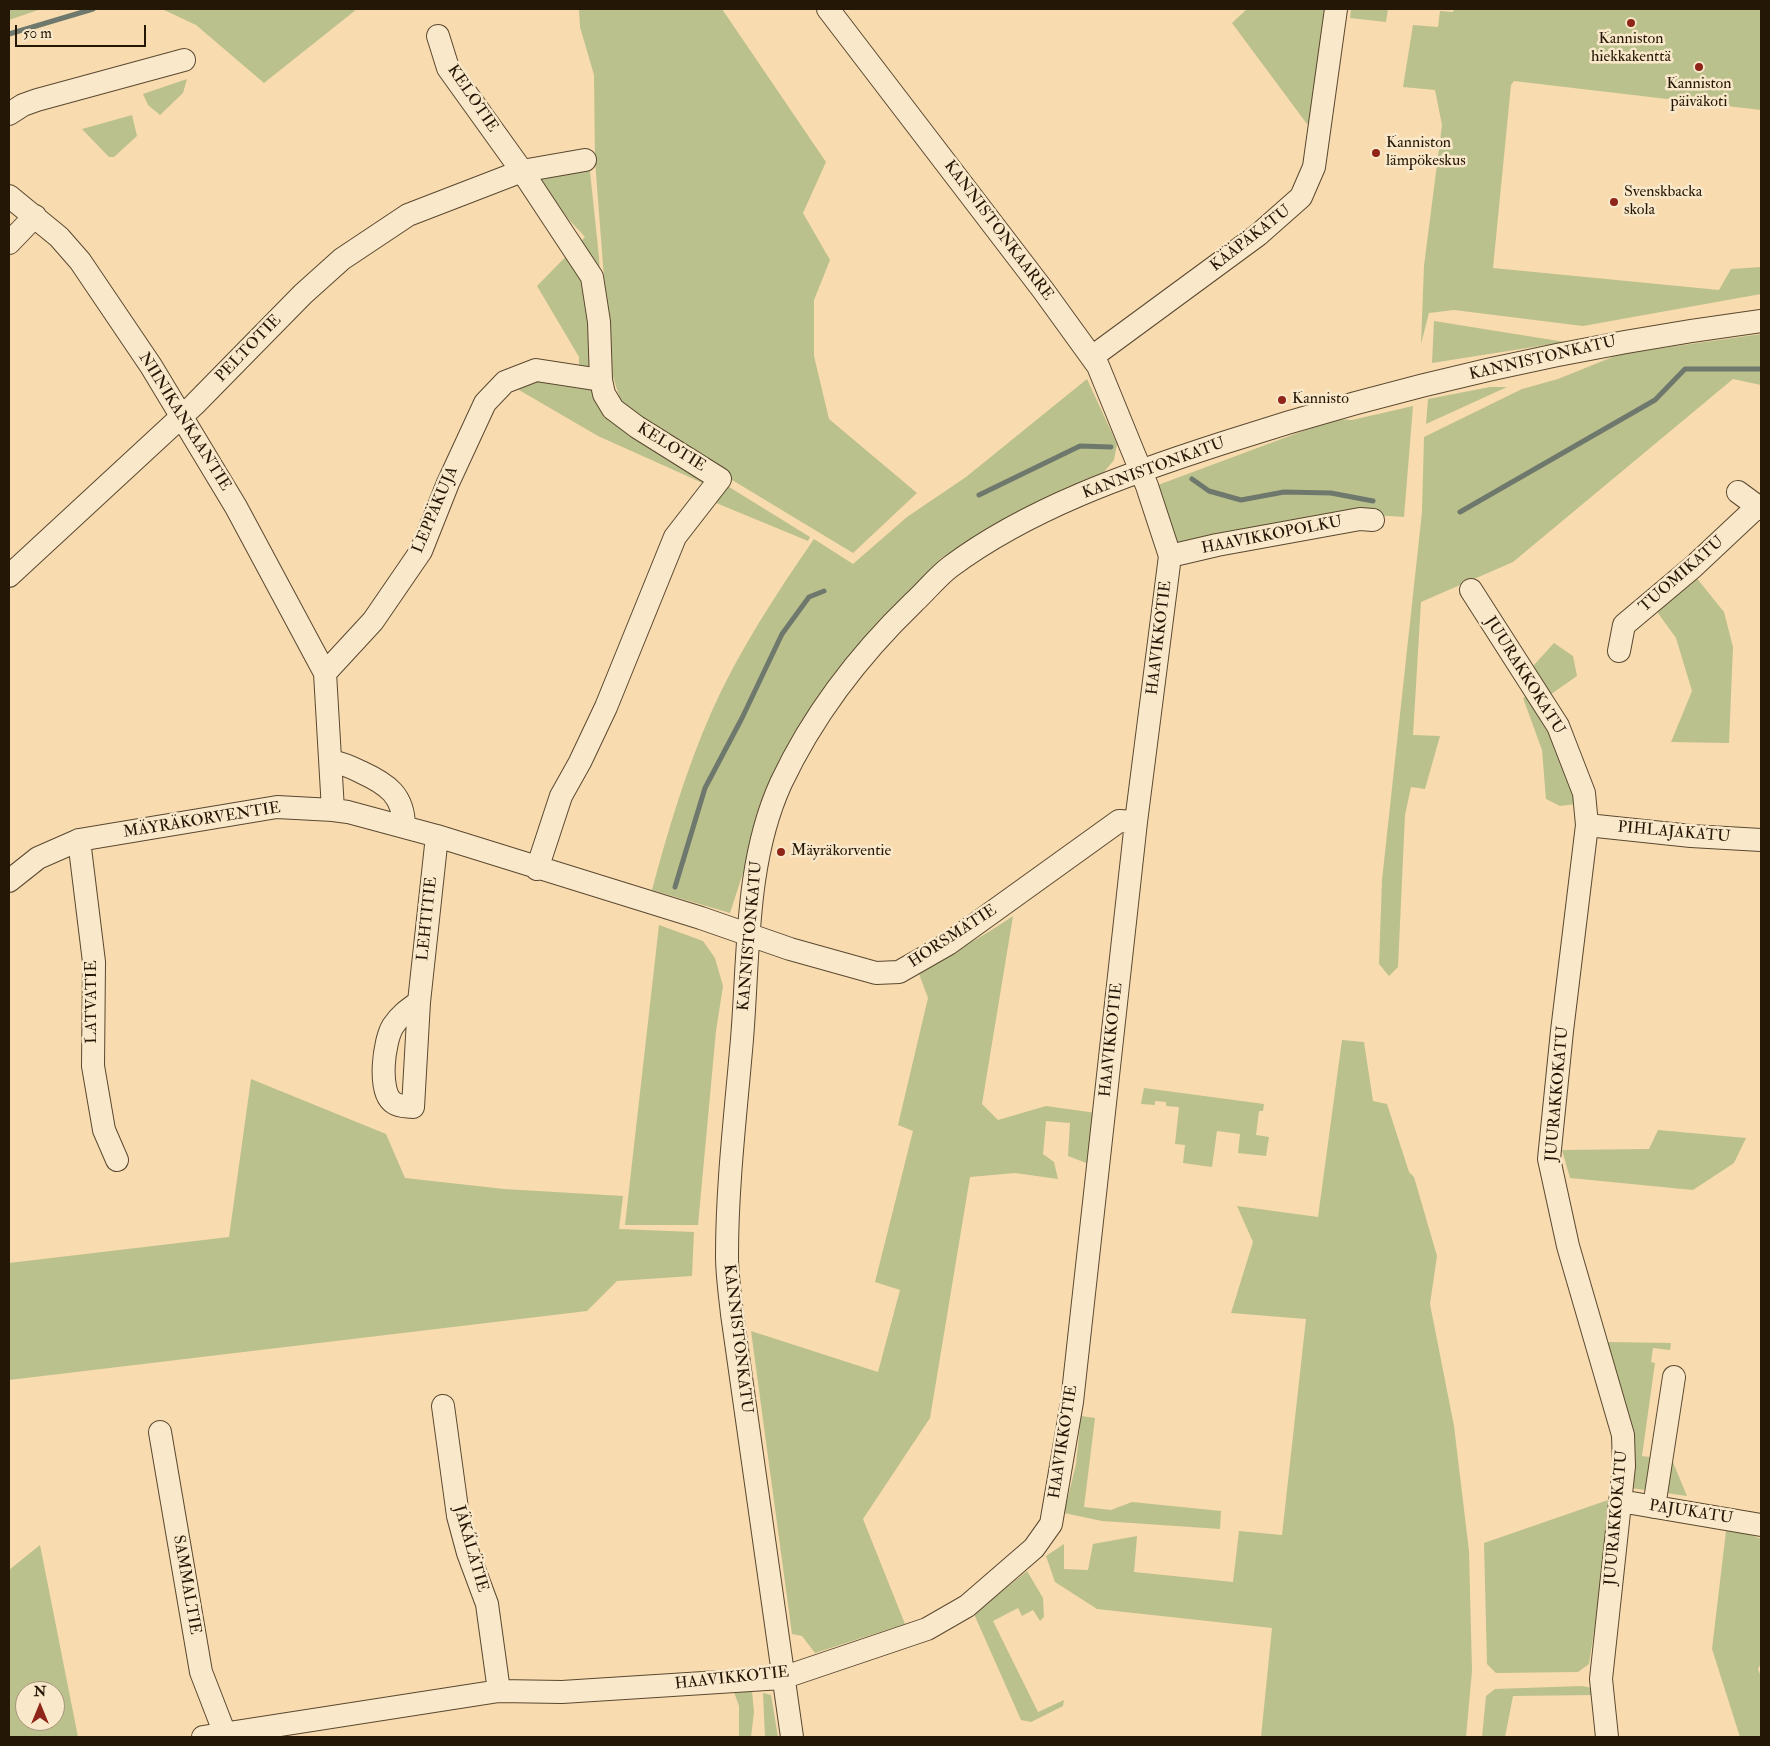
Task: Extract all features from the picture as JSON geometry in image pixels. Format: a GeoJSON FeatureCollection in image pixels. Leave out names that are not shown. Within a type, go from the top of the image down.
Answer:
{"type":"FeatureCollection","features":[{"type":"Feature","properties":{"kind":"street","name":"KANNISTONKAARRE"},"geometry":{"type":"LineString","coordinates":[[828,9],[975,199],[1092,357],[1141,470]]}},
{"type":"Feature","properties":{"kind":"street","name":"KÄÄPÄKATU"},"geometry":{"type":"LineString","coordinates":[[1092,357],[1222,263],[1279,219],[1301,197],[1314,168],[1336,9]]}},
{"type":"Feature","properties":{"kind":"street","name":"KELOTIE"},"geometry":{"type":"LineString","coordinates":[[438,36],[448,68],[522,171],[592,277],[599,322],[601,380],[604,394],[613,409],[636,427],[720,479],[675,537],[606,707],[580,762],[561,796],[537,869]]}},
{"type":"Feature","properties":{"kind":"street"},"geometry":{"type":"LineString","coordinates":[[9,114],[37,100],[184,60]]}},
{"type":"Feature","properties":{"kind":"street","name":"PELTOTIE"},"geometry":{"type":"LineString","coordinates":[[9,576],[181,417],[303,294],[342,259],[408,215],[522,171],[586,160]]}},
{"type":"Feature","properties":{"kind":"street","name":"NIINIKANKAANTIE"},"geometry":{"type":"LineString","coordinates":[[9,196],[59,237],[80,261],[151,366],[236,507],[325,674]]}},
{"type":"Feature","properties":{"kind":"street"},"geometry":{"type":"LineString","coordinates":[[9,243],[35,216]]}},
{"type":"Feature","properties":{"kind":"street","name":"KANNISTONKATU"},"geometry":{"type":"LineString","coordinates":[[792,1737],[782,1678],[727,1260],[731,1150],[749,934],[759,854],[780,785],[803,742],[844,680],[876,638],[949,568],[1009,531],[1096,487],[1141,470],[1344,405],[1622,342],[1761,321]]}},
{"type":"Feature","properties":{"kind":"street","name":"LEPPÄKUJA"},"geometry":{"type":"LineString","coordinates":[[325,674],[373,621],[421,551],[448,483],[485,403],[505,382],[536,370],[601,380]]}},
{"type":"Feature","properties":{"kind":"street","name":"HAAVIKKOTIE"},"geometry":{"type":"LineString","coordinates":[[202,1737],[499,1691],[562,1692],[782,1678],[927,1629],[967,1606],[1034,1548],[1051,1524],[1072,1402],[1136,822],[1170,556],[1141,470]]}},
{"type":"Feature","properties":{"kind":"street","name":"TUOMIKATU"},"geometry":{"type":"LineString","coordinates":[[1619,651],[1624,625],[1760,507],[1738,492]]}},
{"type":"Feature","properties":{"kind":"street","name":"HAAVIKKOPOLKU"},"geometry":{"type":"LineString","coordinates":[[1170,556],[1217,545],[1360,519],[1373,520]]}},
{"type":"Feature","properties":{"kind":"street","name":"JUURAKKOKATU"},"geometry":{"type":"LineString","coordinates":[[1471,590],[1558,726],[1584,793],[1587,825],[1549,1159],[1568,1246],[1622,1435],[1624,1466],[1601,1679],[1607,1737]]}},
{"type":"Feature","properties":{"kind":"street"},"geometry":{"type":"LineString","coordinates":[[325,674],[333,810]]}},
{"type":"Feature","properties":{"kind":"street"},"geometry":{"type":"LineString","coordinates":[[331,761],[342,763],[383,782],[394,793],[404,813],[404,827]]}},
{"type":"Feature","properties":{"kind":"street","name":"MÄYRÄKORVENTIE"},"geometry":{"type":"LineString","coordinates":[[9,881],[38,858],[79,840],[277,807],[333,810],[436,836],[749,934]]}},
{"type":"Feature","properties":{"kind":"street","name":"HORSMATIE"},"geometry":{"type":"LineString","coordinates":[[749,934],[790,949],[876,973],[899,972],[948,944],[1119,821],[1136,822]]}},
{"type":"Feature","properties":{"kind":"street","name":"PIHLAJAKATU"},"geometry":{"type":"LineString","coordinates":[[1587,825],[1691,836],[1761,840]]}},
{"type":"Feature","properties":{"kind":"street","name":"LEHTITIE"},"geometry":{"type":"LineString","coordinates":[[419,1002],[436,836]]}},
{"type":"Feature","properties":{"kind":"street","name":"LATVATIE"},"geometry":{"type":"LineString","coordinates":[[79,840],[94,962],[93,1066],[104,1130],[117,1160]]}},
{"type":"Feature","properties":{"kind":"street"},"geometry":{"type":"LineString","coordinates":[[1654,1507],[1674,1377]]}},
{"type":"Feature","properties":{"kind":"street","name":"JÄKÄLÄTIE"},"geometry":{"type":"LineString","coordinates":[[443,1406],[458,1516],[468,1553],[487,1604],[499,1691]]}},
{"type":"Feature","properties":{"kind":"street","name":"SAMMALTIE"},"geometry":{"type":"LineString","coordinates":[[160,1432],[200,1672],[225,1734]]}},
{"type":"Feature","properties":{"kind":"street","name":"PAJUKATU"},"geometry":{"type":"LineString","coordinates":[[1620,1502],[1761,1526]]}},
{"type":"Feature","properties":{"kind":"green space"},"geometry":{"type":"Polygon","coordinates":[[[9,9],[41,9],[9,20],[9,9]]]}},
{"type":"Feature","properties":{"kind":"green space"},"geometry":{"type":"Polygon","coordinates":[[[162,9],[357,9],[264,83],[196,25],[162,9]]]}},
{"type":"Feature","properties":{"kind":"green space"},"geometry":{"type":"Polygon","coordinates":[[[579,9],[722,9],[826,162],[803,213],[830,260],[814,300],[814,356],[829,419],[917,493],[853,553],[641,425],[620,399],[611,370],[595,160],[594,75],[580,27],[579,9]]]}},
{"type":"Feature","properties":{"kind":"green space"},"geometry":{"type":"Polygon","coordinates":[[[1247,9],[1324,9],[1311,118],[1307,124],[1232,23],[1247,9]]]}},
{"type":"Feature","properties":{"kind":"green space"},"geometry":{"type":"Polygon","coordinates":[[[1351,9],[1388,9],[1386,22],[1350,18],[1351,9]]]}},
{"type":"Feature","properties":{"kind":"green space"},"geometry":{"type":"Polygon","coordinates":[[[1454,9],[1761,9],[1761,110],[1514,81],[1511,85],[1493,268],[1719,290],[1731,269],[1761,267],[1761,294],[1583,326],[1454,310],[1429,313],[1421,344],[1424,266],[1442,125],[1435,90],[1403,87],[1413,25],[1438,27],[1440,11],[1453,12],[1454,9]]]}},
{"type":"Feature","properties":{"kind":"green space"},"geometry":{"type":"Polygon","coordinates":[[[187,79],[183,93],[160,115],[148,105],[143,94],[187,79]]]}},
{"type":"Feature","properties":{"kind":"green space"},"geometry":{"type":"Polygon","coordinates":[[[132,115],[137,136],[114,157],[109,157],[82,129],[132,115]]]}},
{"type":"Feature","properties":{"kind":"green space"},"geometry":{"type":"Polygon","coordinates":[[[589,162],[599,257],[602,317],[613,402],[632,427],[810,537],[808,541],[709,500],[716,489],[598,436],[507,383],[579,370],[579,357],[537,286],[585,237],[526,173],[589,162]]]}},
{"type":"Feature","properties":{"kind":"green space"},"geometry":{"type":"Polygon","coordinates":[[[1434,321],[1565,342],[1432,363],[1434,321]]]}},
{"type":"Feature","properties":{"kind":"green space"},"geometry":{"type":"Polygon","coordinates":[[[1761,334],[1761,385],[1733,379],[1513,562],[1421,602],[1413,735],[1440,736],[1425,789],[1411,787],[1405,815],[1398,967],[1389,976],[1379,964],[1382,880],[1422,512],[1424,437],[1522,389],[1558,379],[1620,354],[1761,334]]]}},
{"type":"Feature","properties":{"kind":"green space"},"geometry":{"type":"Polygon","coordinates":[[[1087,379],[1117,444],[1114,460],[1104,472],[941,558],[842,666],[774,777],[730,913],[652,890],[678,800],[693,756],[711,713],[733,668],[758,624],[814,539],[853,564],[907,517],[966,477],[1087,379]]]}},
{"type":"Feature","properties":{"kind":"green space"},"geometry":{"type":"Polygon","coordinates":[[[1490,387],[1507,387],[1426,424],[1428,399],[1490,387]]]}},
{"type":"Feature","properties":{"kind":"green space"},"geometry":{"type":"Polygon","coordinates":[[[1413,406],[1404,517],[1360,514],[1217,540],[1175,542],[1158,485],[1335,419],[1352,420],[1413,406]]]}},
{"type":"Feature","properties":{"kind":"green space"},"geometry":{"type":"Polygon","coordinates":[[[1695,576],[1724,612],[1733,647],[1729,743],[1671,742],[1692,691],[1676,638],[1655,609],[1695,576]]]}},
{"type":"Feature","properties":{"kind":"green space"},"geometry":{"type":"Polygon","coordinates":[[[1554,643],[1573,656],[1577,676],[1537,704],[1561,742],[1576,804],[1560,806],[1546,799],[1542,750],[1523,698],[1536,690],[1534,665],[1554,643]]]}},
{"type":"Feature","properties":{"kind":"green space"},"geometry":{"type":"Polygon","coordinates":[[[1013,916],[982,1104],[998,1120],[1046,1106],[1096,1113],[1089,1164],[1068,1156],[1070,1123],[1046,1121],[1043,1154],[1054,1162],[1058,1179],[1015,1173],[970,1177],[930,1418],[863,1519],[905,1624],[815,1653],[802,1636],[792,1634],[751,1331],[878,1372],[900,1290],[875,1282],[913,1131],[898,1125],[928,998],[915,963],[954,951],[1013,916]]]}},
{"type":"Feature","properties":{"kind":"green space"},"geometry":{"type":"Polygon","coordinates":[[[659,925],[703,941],[715,958],[723,986],[716,1031],[698,1225],[625,1225],[659,925]]]}},
{"type":"Feature","properties":{"kind":"green space"},"geometry":{"type":"Polygon","coordinates":[[[1342,1040],[1364,1042],[1373,1101],[1387,1104],[1409,1172],[1414,1177],[1437,1256],[1430,1304],[1454,1426],[1469,1551],[1472,1671],[1466,1737],[1261,1737],[1272,1628],[1097,1609],[1055,1582],[1046,1556],[1064,1544],[1064,1569],[1088,1570],[1093,1544],[1137,1536],[1134,1572],[1233,1582],[1239,1531],[1282,1535],[1306,1319],[1231,1313],[1253,1242],[1237,1206],[1318,1217],[1342,1040]]]}},
{"type":"Feature","properties":{"kind":"green space"},"geometry":{"type":"Polygon","coordinates":[[[251,1079],[386,1134],[405,1178],[504,1189],[623,1196],[619,1229],[694,1232],[692,1276],[617,1281],[587,1311],[9,1380],[9,1263],[229,1237],[251,1079]]]}},
{"type":"Feature","properties":{"kind":"green space"},"geometry":{"type":"Polygon","coordinates":[[[1144,1088],[1264,1104],[1263,1111],[1259,1111],[1256,1135],[1269,1137],[1266,1156],[1238,1153],[1240,1134],[1217,1131],[1212,1167],[1183,1163],[1185,1145],[1175,1144],[1179,1107],[1166,1106],[1166,1102],[1155,1101],[1155,1105],[1141,1104],[1144,1088]]]}},
{"type":"Feature","properties":{"kind":"green space"},"geometry":{"type":"Polygon","coordinates":[[[1658,1130],[1746,1138],[1734,1163],[1693,1190],[1570,1178],[1562,1150],[1649,1149],[1658,1130]]]}},
{"type":"Feature","properties":{"kind":"green space"},"geometry":{"type":"Polygon","coordinates":[[[1608,1342],[1671,1343],[1670,1350],[1653,1348],[1651,1362],[1655,1363],[1642,1456],[1672,1460],[1687,1496],[1631,1488],[1633,1445],[1608,1342]]]}},
{"type":"Feature","properties":{"kind":"green space"},"geometry":{"type":"Polygon","coordinates":[[[1081,1416],[1095,1418],[1084,1507],[1111,1510],[1132,1502],[1221,1511],[1220,1529],[1102,1521],[1064,1513],[1076,1464],[1081,1416]]]}},
{"type":"Feature","properties":{"kind":"green space"},"geometry":{"type":"Polygon","coordinates":[[[1614,1498],[1589,1664],[1578,1672],[1496,1673],[1487,1664],[1484,1543],[1614,1498]]]}},
{"type":"Feature","properties":{"kind":"green space"},"geometry":{"type":"Polygon","coordinates":[[[1726,1531],[1744,1532],[1761,1539],[1761,1663],[1758,1669],[1761,1677],[1761,1737],[1740,1737],[1712,1649],[1726,1531]]]}},
{"type":"Feature","properties":{"kind":"green space"},"geometry":{"type":"Polygon","coordinates":[[[40,1545],[78,1737],[9,1737],[9,1570],[40,1545]]]}},
{"type":"Feature","properties":{"kind":"green space"},"geometry":{"type":"Polygon","coordinates":[[[1027,1571],[1043,1598],[1044,1617],[1040,1621],[1033,1610],[1022,1616],[1018,1608],[993,1621],[1038,1712],[1064,1700],[1063,1706],[1031,1722],[1021,1720],[974,1614],[1027,1571]]]}},
{"type":"Feature","properties":{"kind":"green space"},"geometry":{"type":"Polygon","coordinates":[[[1582,1686],[1592,1688],[1595,1695],[1513,1696],[1505,1737],[1482,1737],[1486,1696],[1495,1689],[1582,1686]]]}},
{"type":"Feature","properties":{"kind":"green space"},"geometry":{"type":"Polygon","coordinates":[[[752,1691],[754,1712],[751,1737],[739,1737],[739,1706],[734,1692],[752,1691]]]}},
{"type":"Feature","properties":{"kind":"green space"},"geometry":{"type":"Polygon","coordinates":[[[763,1693],[771,1695],[778,1737],[765,1737],[763,1693]]]}},
{"type":"Feature","properties":{"kind":"waterway"},"geometry":{"type":"LineString","coordinates":[[9,34],[93,9]]}},
{"type":"Feature","properties":{"kind":"waterway"},"geometry":{"type":"LineString","coordinates":[[1460,512],[1655,400],[1685,369],[1761,369]]}},
{"type":"Feature","properties":{"kind":"waterway"},"geometry":{"type":"LineString","coordinates":[[979,495],[1080,446],[1111,447]]}},
{"type":"Feature","properties":{"kind":"waterway"},"geometry":{"type":"LineString","coordinates":[[1192,479],[1209,491],[1241,500],[1284,492],[1331,493],[1373,501]]}},
{"type":"Feature","properties":{"kind":"waterway"},"geometry":{"type":"LineString","coordinates":[[675,887],[705,788],[742,718],[782,634],[809,597],[824,591]]}},
{"type":"Feature","properties":{"kind":"place","name":"Kanniston hiekkakenttä"},"geometry":{"type":"Point","coordinates":[1631,23]}},
{"type":"Feature","properties":{"kind":"place","name":"Kanniston päiväkoti"},"geometry":{"type":"Point","coordinates":[1699,67]}},
{"type":"Feature","properties":{"kind":"place","name":"Kanniston lämpökeskus"},"geometry":{"type":"Point","coordinates":[1376,153]}},
{"type":"Feature","properties":{"kind":"place","name":"Svenskbacka skola"},"geometry":{"type":"Point","coordinates":[1614,202]}},
{"type":"Feature","properties":{"kind":"place","name":"Kannisto"},"geometry":{"type":"Point","coordinates":[1282,400]}},
{"type":"Feature","properties":{"kind":"place","name":"Mäyräkorventie"},"geometry":{"type":"Point","coordinates":[781,852]}}]}
